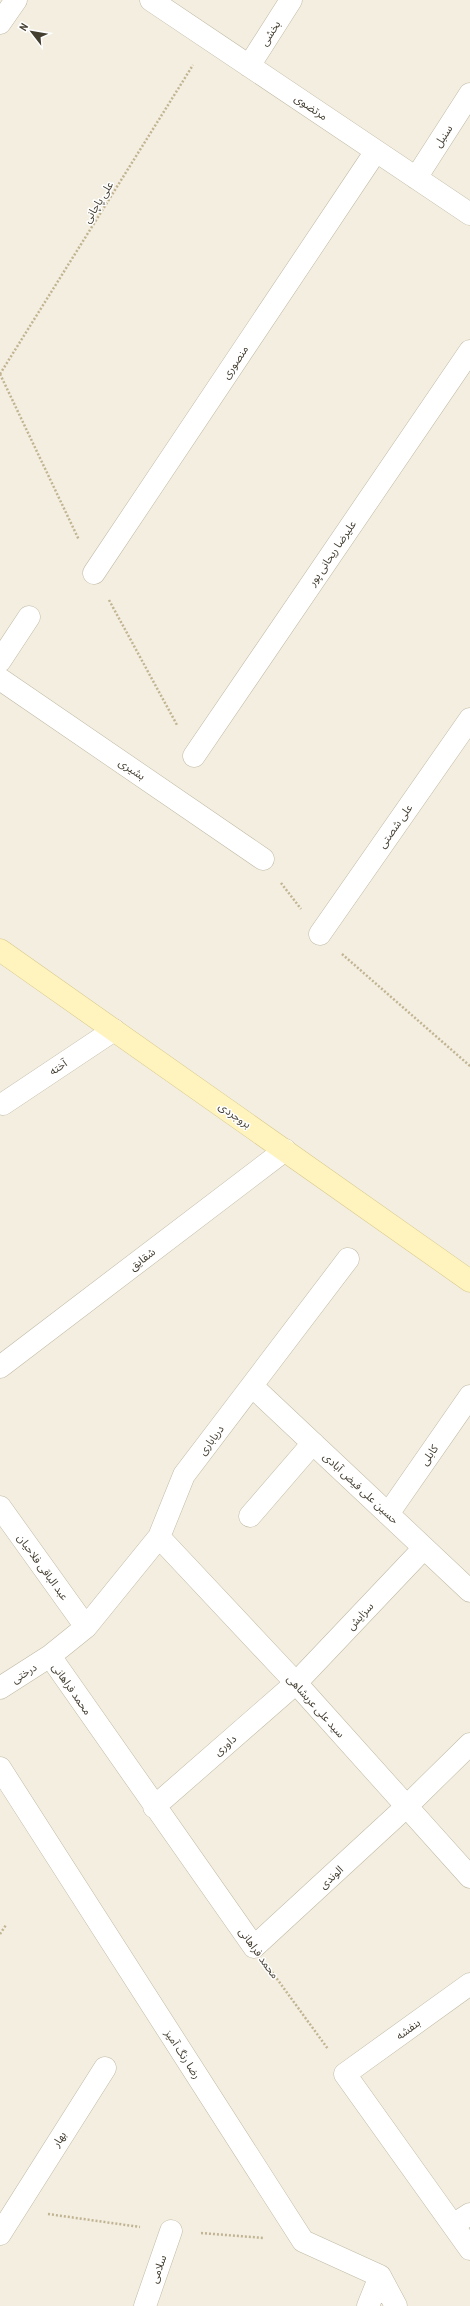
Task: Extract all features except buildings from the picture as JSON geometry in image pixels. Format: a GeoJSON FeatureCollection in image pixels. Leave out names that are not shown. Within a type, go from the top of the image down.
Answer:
{"type":"FeatureCollection","features":[{"type":"Feature","properties":{"kind":"street"},"geometry":{"type":"LineString","coordinates":[[0,22],[16,0]]}},
{"type":"Feature","properties":{"kind":"street","name":"مرتضوی"},"geometry":{"type":"LineString","coordinates":[[151,0],[470,214]]}},
{"type":"Feature","properties":{"kind":"street","name":"بخشی"},"geometry":{"type":"LineString","coordinates":[[249,66],[291,0]]}},
{"type":"Feature","properties":{"kind":"street","name":"سنبل"},"geometry":{"type":"LineString","coordinates":[[416,178],[470,94]]}},
{"type":"Feature","properties":{"kind":"street","name":"منصوری"},"geometry":{"type":"LineString","coordinates":[[94,573],[376,151]]}},
{"type":"Feature","properties":{"kind":"street","name":"علیرضا ریحانی پور"},"geometry":{"type":"LineString","coordinates":[[194,756],[470,351]]}},
{"type":"Feature","properties":{"kind":"street"},"geometry":{"type":"LineString","coordinates":[[0,661],[29,617]]}},
{"type":"Feature","properties":{"kind":"street","name":"بشیری"},"geometry":{"type":"LineString","coordinates":[[0,679],[263,859]]}},
{"type":"Feature","properties":{"kind":"street","name":"علی شصتی"},"geometry":{"type":"LineString","coordinates":[[320,934],[470,720]]}},
{"type":"Feature","properties":{"kind":"street","name":"بروجردی"},"geometry":{"type":"LineString","coordinates":[[0,950],[470,1281]]}},
{"type":"Feature","properties":{"kind":"street","name":"آخته"},"geometry":{"type":"LineString","coordinates":[[3,1104],[114,1030]]}},
{"type":"Feature","properties":{"kind":"street","name":"شقایق"},"geometry":{"type":"LineString","coordinates":[[0,1367],[285,1150]]}},
{"type":"Feature","properties":{"kind":"street","name":"دریاباری"},"geometry":{"type":"LineString","coordinates":[[86,1626],[159,1537],[184,1475],[348,1259]]}},
{"type":"Feature","properties":{"kind":"street","name":"حسین علی فیض آبادی"},"geometry":{"type":"LineString","coordinates":[[252,1386],[470,1591]]}},
{"type":"Feature","properties":{"kind":"street","name":"کابلی"},"geometry":{"type":"LineString","coordinates":[[388,1514],[470,1396]]}},
{"type":"Feature","properties":{"kind":"street"},"geometry":{"type":"LineString","coordinates":[[250,1516],[313,1443]]}},
{"type":"Feature","properties":{"kind":"street","name":"عبد الباقی فلاحیان"},"geometry":{"type":"LineString","coordinates":[[0,1507],[86,1626]]}},
{"type":"Feature","properties":{"kind":"street","name":"سید علی عربشاهی"},"geometry":{"type":"LineString","coordinates":[[159,1537],[296,1683],[470,1877]]}},
{"type":"Feature","properties":{"kind":"street","name":"سزایش"},"geometry":{"type":"LineString","coordinates":[[296,1683],[424,1548]]}},
{"type":"Feature","properties":{"kind":"street","name":"درختی"},"geometry":{"type":"LineString","coordinates":[[0,1688],[50,1656],[86,1626]]}},
{"type":"Feature","properties":{"kind":"street","name":"محمد فراهانی"},"geometry":{"type":"LineString","coordinates":[[50,1656],[254,1947]]}},
{"type":"Feature","properties":{"kind":"street","name":"داوری"},"geometry":{"type":"LineString","coordinates":[[154,1806],[296,1683]]}},
{"type":"Feature","properties":{"kind":"street","name":"الوندی"},"geometry":{"type":"LineString","coordinates":[[254,1947],[407,1806],[470,1744]]}},
{"type":"Feature","properties":{"kind":"street","name":"رضا رنگ آمیز"},"geometry":{"type":"LineString","coordinates":[[0,1768],[303,2241],[380,2276]]}},
{"type":"Feature","properties":{"kind":"street","name":"بنفشه"},"geometry":{"type":"LineString","coordinates":[[345,2074],[470,1984]]}},
{"type":"Feature","properties":{"kind":"street","name":"بهار"},"geometry":{"type":"LineString","coordinates":[[0,2234],[105,2068]]}},
{"type":"Feature","properties":{"kind":"street"},"geometry":{"type":"LineString","coordinates":[[345,2074],[461,2219],[470,2249]]}},
{"type":"Feature","properties":{"kind":"street","name":"سلامی"},"geometry":{"type":"LineString","coordinates":[[145,2306],[171,2231]]}},
{"type":"Feature","properties":{"kind":"street"},"geometry":{"type":"LineString","coordinates":[[368,2306],[380,2276]]}},
{"type":"Feature","properties":{"kind":"street"},"geometry":{"type":"LineString","coordinates":[[380,2276],[396,2306]]}},
{"type":"Feature","properties":{"kind":"path","name":"علی پاچانی"},"geometry":{"type":"LineString","coordinates":[[0,374],[210,39]]}},
{"type":"Feature","properties":{"kind":"path"},"geometry":{"type":"LineString","coordinates":[[0,1934],[6,1925]]}},
{"type":"Feature","properties":{"kind":"path","name":"محمد فراهانی"},"geometry":{"type":"LineString","coordinates":[[254,1947],[345,2074]]}}]}
